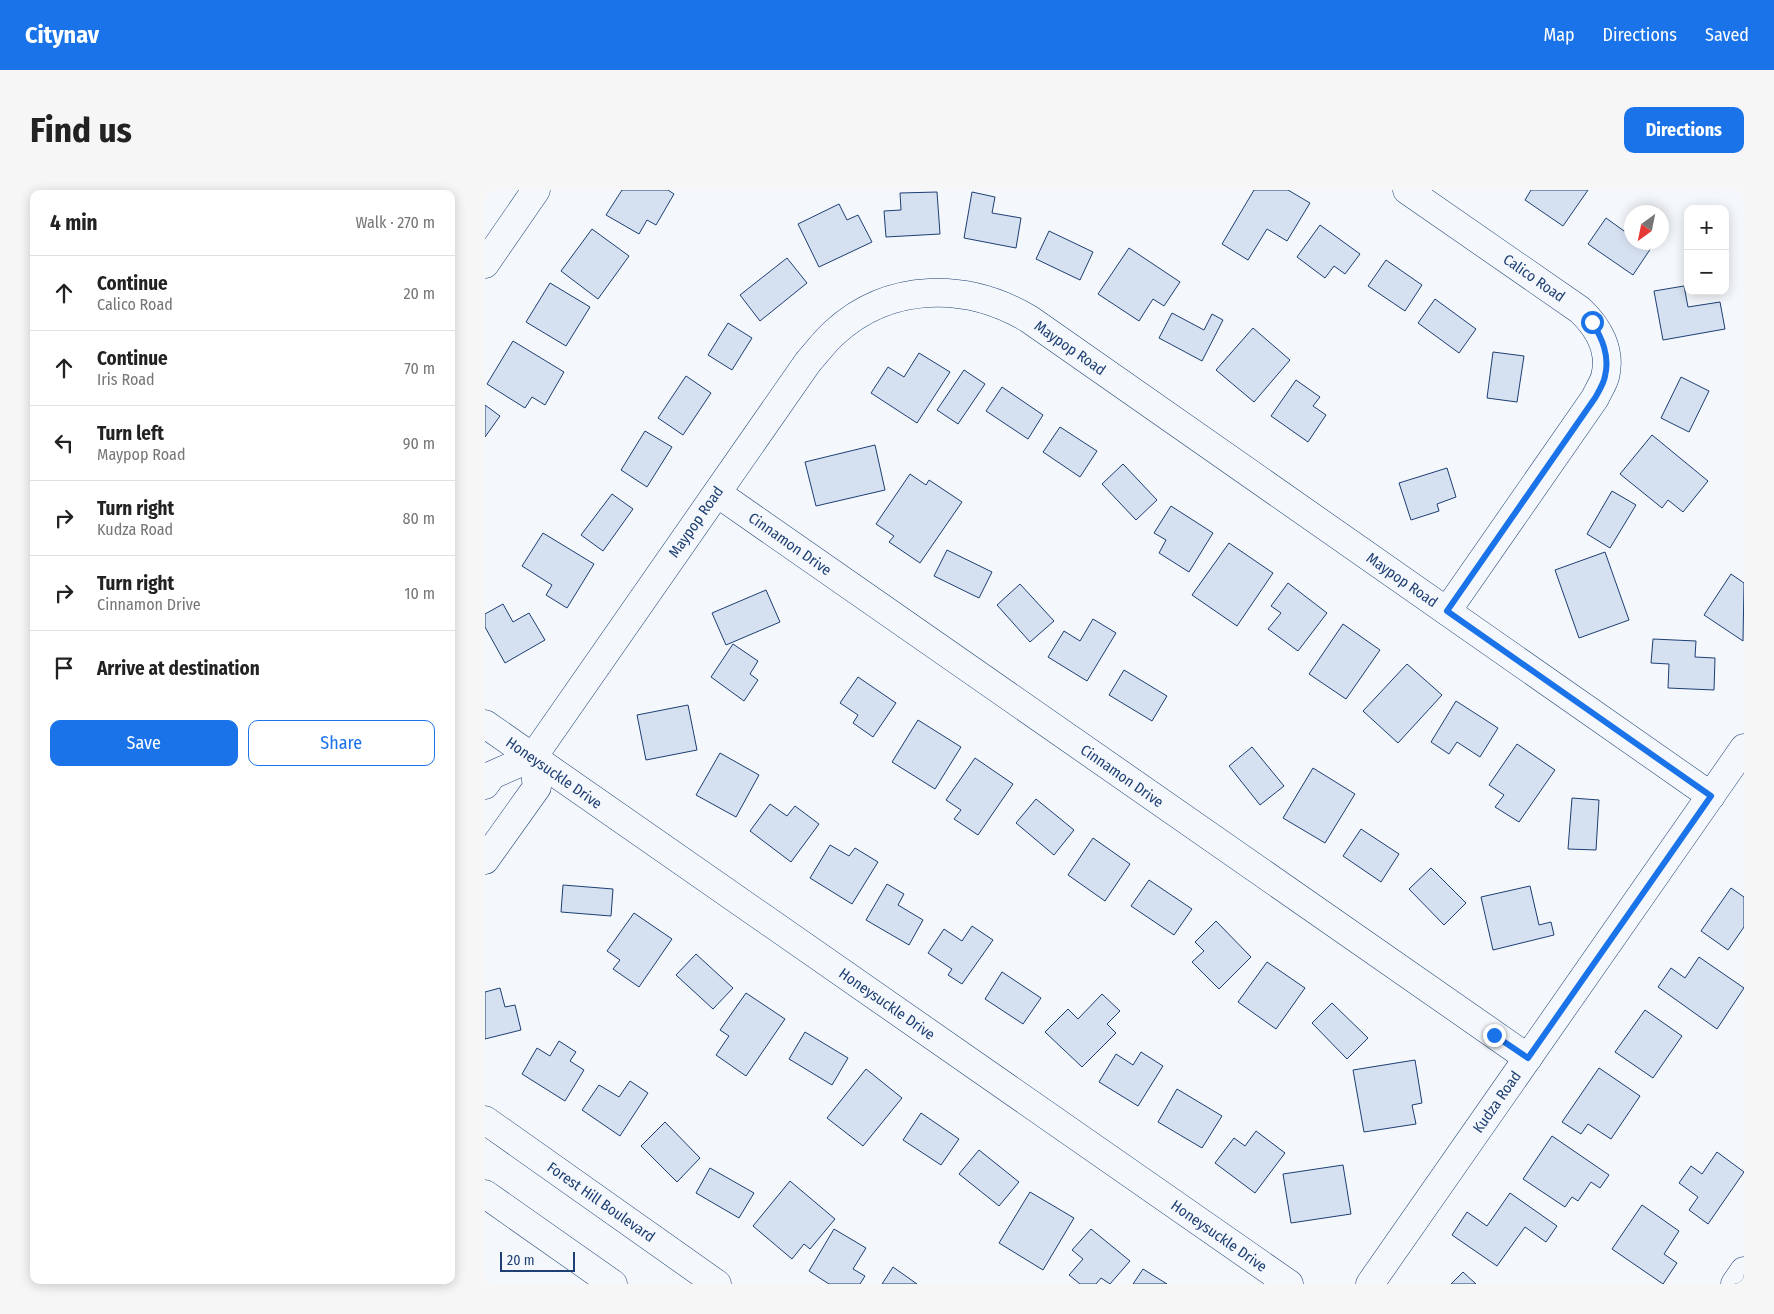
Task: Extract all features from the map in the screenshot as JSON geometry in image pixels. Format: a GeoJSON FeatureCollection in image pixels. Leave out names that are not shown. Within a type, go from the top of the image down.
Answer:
{"type":"FeatureCollection","features":[{"type":"Feature","properties":{"kind":"street"},"geometry":{"type":"LineString","coordinates":[[485,264],[537,190]]}},
{"type":"Feature","properties":{"kind":"street","name":"Calico Road"},"geometry":{"type":"LineString","coordinates":[[1407,190],[1579,310],[1592,322],[1602,338],[1606,357],[1605,376],[1595,398],[1447,611]]}},
{"type":"Feature","properties":{"kind":"street","name":"Maypop Road"},"geometry":{"type":"LineString","coordinates":[[533,757],[809,362],[833,333],[865,311],[882,304],[910,296],[939,293],[977,296],[1013,309],[1029,319],[1711,796]]}},
{"type":"Feature","properties":{"kind":"street","name":"Cinnamon Drive"},"geometry":{"type":"LineString","coordinates":[[717,493],[1528,1058]]}},
{"type":"Feature","properties":{"kind":"street","name":"Honeysuckle Drive"},"geometry":{"type":"LineString","coordinates":[[485,724],[1289,1284]]}},
{"type":"Feature","properties":{"kind":"street","name":"Kudza Road"},"geometry":{"type":"LineString","coordinates":[[1370,1284],[1744,748]]}},
{"type":"Feature","properties":{"kind":"street"},"geometry":{"type":"LineString","coordinates":[[485,785],[492,775],[533,757],[537,788],[485,860]]}},
{"type":"Feature","properties":{"kind":"street","name":"Forest Hill Boulevard"},"geometry":{"type":"LineString","coordinates":[[485,1120],[717,1284]]}},
{"type":"Feature","properties":{"kind":"street"},"geometry":{"type":"LineString","coordinates":[[485,1194],[603,1281]]}},
{"type":"Feature","properties":{"kind":"street"},"geometry":{"type":"LineString","coordinates":[[1735,1284],[1744,1270]]}},
{"type":"Feature","properties":{"kind":"building"},"geometry":{"type":"Polygon","coordinates":[[[622,190],[668,190],[674,194],[656,225],[647,220],[639,234],[606,215],[622,190]]]}},
{"type":"Feature","properties":{"kind":"building"},"geometry":{"type":"Polygon","coordinates":[[[1254,190],[1288,190],[1310,203],[1287,241],[1267,229],[1248,260],[1222,244],[1254,190]]]}},
{"type":"Feature","properties":{"kind":"building"},"geometry":{"type":"Polygon","coordinates":[[[1531,190],[1588,190],[1563,226],[1525,200],[1531,190]]]}},
{"type":"Feature","properties":{"kind":"building"},"geometry":{"type":"Polygon","coordinates":[[[937,192],[940,234],[886,237],[884,211],[901,210],[900,193],[937,192]]]}},
{"type":"Feature","properties":{"kind":"building"},"geometry":{"type":"Polygon","coordinates":[[[972,192],[995,197],[992,213],[1021,218],[1016,248],[964,238],[972,192]]]}},
{"type":"Feature","properties":{"kind":"building"},"geometry":{"type":"Polygon","coordinates":[[[839,204],[847,220],[858,215],[872,242],[819,267],[798,224],[839,204]]]}},
{"type":"Feature","properties":{"kind":"building"},"geometry":{"type":"Polygon","coordinates":[[[1606,218],[1624,231],[1624,250],[1650,250],[1633,275],[1588,244],[1606,218]]]}},
{"type":"Feature","properties":{"kind":"building"},"geometry":{"type":"Polygon","coordinates":[[[1320,225],[1360,254],[1345,274],[1334,266],[1325,278],[1297,257],[1320,225]]]}},
{"type":"Feature","properties":{"kind":"building"},"geometry":{"type":"Polygon","coordinates":[[[592,229],[629,256],[598,299],[561,271],[592,229]]]}},
{"type":"Feature","properties":{"kind":"building"},"geometry":{"type":"Polygon","coordinates":[[[1049,231],[1093,252],[1080,280],[1036,259],[1049,231]]]}},
{"type":"Feature","properties":{"kind":"building"},"geometry":{"type":"Polygon","coordinates":[[[1129,248],[1180,282],[1164,306],[1153,299],[1139,321],[1098,294],[1129,248]]]}},
{"type":"Feature","properties":{"kind":"building"},"geometry":{"type":"Polygon","coordinates":[[[787,258],[807,283],[760,321],[740,295],[787,258]]]}},
{"type":"Feature","properties":{"kind":"building"},"geometry":{"type":"Polygon","coordinates":[[[1386,260],[1422,285],[1405,311],[1368,286],[1386,260]]]}},
{"type":"Feature","properties":{"kind":"building"},"geometry":{"type":"Polygon","coordinates":[[[550,283],[590,307],[566,346],[526,322],[550,283]]]}},
{"type":"Feature","properties":{"kind":"building"},"geometry":{"type":"Polygon","coordinates":[[[1684,286],[1684,295],[1686,295],[1688,307],[1720,302],[1725,329],[1663,340],[1654,291],[1684,286]]]}},
{"type":"Feature","properties":{"kind":"building"},"geometry":{"type":"Polygon","coordinates":[[[1435,299],[1476,329],[1459,353],[1418,323],[1435,299]]]}},
{"type":"Feature","properties":{"kind":"building"},"geometry":{"type":"Polygon","coordinates":[[[1172,313],[1204,330],[1212,314],[1223,320],[1202,361],[1159,338],[1172,313]]]}},
{"type":"Feature","properties":{"kind":"building"},"geometry":{"type":"Polygon","coordinates":[[[728,323],[752,338],[732,370],[708,355],[728,323]]]}},
{"type":"Feature","properties":{"kind":"building"},"geometry":{"type":"Polygon","coordinates":[[[1253,328],[1290,360],[1254,402],[1216,370],[1253,328]]]}},
{"type":"Feature","properties":{"kind":"building"},"geometry":{"type":"Polygon","coordinates":[[[513,341],[564,372],[545,405],[532,397],[525,408],[487,384],[513,341]]]}},
{"type":"Feature","properties":{"kind":"building"},"geometry":{"type":"Polygon","coordinates":[[[1493,352],[1524,356],[1517,402],[1487,398],[1493,352]]]}},
{"type":"Feature","properties":{"kind":"building"},"geometry":{"type":"Polygon","coordinates":[[[919,353],[950,372],[917,423],[871,393],[888,367],[904,377],[919,353]]]}},
{"type":"Feature","properties":{"kind":"building"},"geometry":{"type":"Polygon","coordinates":[[[964,370],[985,384],[958,424],[937,410],[964,370]]]}},
{"type":"Feature","properties":{"kind":"building"},"geometry":{"type":"Polygon","coordinates":[[[686,376],[711,393],[683,435],[658,418],[686,376]]]}},
{"type":"Feature","properties":{"kind":"building"},"geometry":{"type":"Polygon","coordinates":[[[1681,377],[1709,391],[1689,432],[1661,418],[1681,377]]]}},
{"type":"Feature","properties":{"kind":"building"},"geometry":{"type":"Polygon","coordinates":[[[1296,380],[1320,397],[1313,406],[1326,415],[1308,442],[1271,416],[1296,380]]]}},
{"type":"Feature","properties":{"kind":"building"},"geometry":{"type":"Polygon","coordinates":[[[1002,387],[1043,415],[1028,439],[986,411],[1002,387]]]}},
{"type":"Feature","properties":{"kind":"building"},"geometry":{"type":"Polygon","coordinates":[[[485,405],[500,416],[485,437],[485,405]]]}},
{"type":"Feature","properties":{"kind":"building"},"geometry":{"type":"Polygon","coordinates":[[[1060,427],[1097,451],[1080,477],[1043,452],[1060,427]]]}},
{"type":"Feature","properties":{"kind":"building"},"geometry":{"type":"Polygon","coordinates":[[[645,431],[672,447],[647,487],[621,470],[645,431]]]}},
{"type":"Feature","properties":{"kind":"building"},"geometry":{"type":"Polygon","coordinates":[[[1652,435],[1708,481],[1683,512],[1668,500],[1662,508],[1620,474],[1652,435]]]}},
{"type":"Feature","properties":{"kind":"building"},"geometry":{"type":"Polygon","coordinates":[[[875,445],[885,490],[816,506],[805,462],[875,445]]]}},
{"type":"Feature","properties":{"kind":"building"},"geometry":{"type":"Polygon","coordinates":[[[1123,464],[1157,500],[1136,520],[1102,484],[1123,464]]]}},
{"type":"Feature","properties":{"kind":"building"},"geometry":{"type":"Polygon","coordinates":[[[1447,468],[1456,497],[1437,504],[1439,511],[1411,520],[1399,483],[1447,468]]]}},
{"type":"Feature","properties":{"kind":"building"},"geometry":{"type":"Polygon","coordinates":[[[910,474],[926,485],[929,480],[962,502],[920,563],[889,542],[894,536],[876,524],[910,474]]]}},
{"type":"Feature","properties":{"kind":"building"},"geometry":{"type":"Polygon","coordinates":[[[1612,491],[1636,505],[1610,548],[1587,534],[1612,491]]]}},
{"type":"Feature","properties":{"kind":"building"},"geometry":{"type":"Polygon","coordinates":[[[612,494],[633,509],[603,551],[581,535],[612,494]]]}},
{"type":"Feature","properties":{"kind":"building"},"geometry":{"type":"Polygon","coordinates":[[[1171,506],[1213,533],[1189,572],[1159,553],[1166,540],[1154,533],[1171,506]]]}},
{"type":"Feature","properties":{"kind":"building"},"geometry":{"type":"Polygon","coordinates":[[[543,533],[594,564],[567,608],[546,595],[552,585],[522,566],[543,533]]]}},
{"type":"Feature","properties":{"kind":"building"},"geometry":{"type":"Polygon","coordinates":[[[1229,543],[1273,573],[1237,626],[1192,595],[1229,543]]]}},
{"type":"Feature","properties":{"kind":"building"},"geometry":{"type":"Polygon","coordinates":[[[947,550],[992,572],[979,598],[934,576],[947,550]]]}},
{"type":"Feature","properties":{"kind":"building"},"geometry":{"type":"Polygon","coordinates":[[[1605,552],[1629,620],[1579,638],[1555,570],[1605,552]]]}},
{"type":"Feature","properties":{"kind":"building"},"geometry":{"type":"Polygon","coordinates":[[[1731,574],[1744,583],[1743,641],[1704,615],[1731,574]]]}},
{"type":"Feature","properties":{"kind":"building"},"geometry":{"type":"Polygon","coordinates":[[[1288,583],[1327,613],[1298,651],[1268,629],[1281,613],[1271,606],[1288,583]]]}},
{"type":"Feature","properties":{"kind":"building"},"geometry":{"type":"Polygon","coordinates":[[[1020,584],[1054,621],[1030,642],[997,605],[1020,584]]]}},
{"type":"Feature","properties":{"kind":"building"},"geometry":{"type":"Polygon","coordinates":[[[766,590],[780,622],[726,645],[712,613],[766,590]]]}},
{"type":"Feature","properties":{"kind":"building"},"geometry":{"type":"Polygon","coordinates":[[[503,604],[513,622],[529,613],[545,640],[505,663],[485,627],[485,614],[503,604]]]}},
{"type":"Feature","properties":{"kind":"building"},"geometry":{"type":"Polygon","coordinates":[[[1093,619],[1116,633],[1087,681],[1048,657],[1064,631],[1080,641],[1093,619]]]}},
{"type":"Feature","properties":{"kind":"building"},"geometry":{"type":"Polygon","coordinates":[[[1343,624],[1380,650],[1346,699],[1309,674],[1343,624]]]}},
{"type":"Feature","properties":{"kind":"building"},"geometry":{"type":"Polygon","coordinates":[[[1653,639],[1696,641],[1695,657],[1715,658],[1714,690],[1668,688],[1669,664],[1651,663],[1653,639]]]}},
{"type":"Feature","properties":{"kind":"building"},"geometry":{"type":"Polygon","coordinates":[[[733,644],[758,661],[750,674],[758,680],[744,701],[711,677],[733,644]]]}},
{"type":"Feature","properties":{"kind":"building"},"geometry":{"type":"Polygon","coordinates":[[[1407,664],[1442,695],[1398,743],[1363,711],[1407,664]]]}},
{"type":"Feature","properties":{"kind":"building"},"geometry":{"type":"Polygon","coordinates":[[[1124,670],[1167,696],[1152,721],[1109,695],[1124,670]]]}},
{"type":"Feature","properties":{"kind":"building"},"geometry":{"type":"Polygon","coordinates":[[[858,677],[896,703],[873,737],[853,723],[858,715],[840,703],[858,677]]]}},
{"type":"Feature","properties":{"kind":"building"},"geometry":{"type":"Polygon","coordinates":[[[1456,701],[1498,728],[1480,757],[1457,742],[1449,754],[1431,742],[1456,701]]]}},
{"type":"Feature","properties":{"kind":"building"},"geometry":{"type":"Polygon","coordinates":[[[688,705],[697,750],[646,760],[637,715],[688,705]]]}},
{"type":"Feature","properties":{"kind":"building"},"geometry":{"type":"Polygon","coordinates":[[[918,720],[961,747],[935,789],[892,762],[918,720]]]}},
{"type":"Feature","properties":{"kind":"building"},"geometry":{"type":"Polygon","coordinates":[[[1517,744],[1555,770],[1519,822],[1495,807],[1504,795],[1489,785],[1517,744]]]}},
{"type":"Feature","properties":{"kind":"building"},"geometry":{"type":"Polygon","coordinates":[[[1252,747],[1284,786],[1260,805],[1229,766],[1252,747]]]}},
{"type":"Feature","properties":{"kind":"building"},"geometry":{"type":"Polygon","coordinates":[[[720,753],[759,775],[736,817],[696,795],[720,753]]]}},
{"type":"Feature","properties":{"kind":"building"},"geometry":{"type":"Polygon","coordinates":[[[975,758],[1013,784],[978,835],[954,819],[961,810],[946,800],[975,758]]]}},
{"type":"Feature","properties":{"kind":"building"},"geometry":{"type":"Polygon","coordinates":[[[1313,768],[1355,794],[1325,843],[1283,818],[1313,768]]]}},
{"type":"Feature","properties":{"kind":"building"},"geometry":{"type":"Polygon","coordinates":[[[1572,798],[1599,800],[1596,850],[1568,849],[1572,798]]]}},
{"type":"Feature","properties":{"kind":"building"},"geometry":{"type":"Polygon","coordinates":[[[1036,799],[1074,830],[1054,855],[1016,823],[1036,799]]]}},
{"type":"Feature","properties":{"kind":"building"},"geometry":{"type":"Polygon","coordinates":[[[770,804],[787,816],[795,806],[819,824],[791,862],[750,831],[770,804]]]}},
{"type":"Feature","properties":{"kind":"building"},"geometry":{"type":"Polygon","coordinates":[[[1361,829],[1399,854],[1381,882],[1343,856],[1361,829]]]}},
{"type":"Feature","properties":{"kind":"building"},"geometry":{"type":"Polygon","coordinates":[[[1093,838],[1130,864],[1105,901],[1068,875],[1093,838]]]}},
{"type":"Feature","properties":{"kind":"building"},"geometry":{"type":"Polygon","coordinates":[[[830,845],[849,856],[855,848],[878,862],[852,904],[810,878],[830,845]]]}},
{"type":"Feature","properties":{"kind":"building"},"geometry":{"type":"Polygon","coordinates":[[[1431,868],[1466,903],[1444,925],[1409,889],[1431,868]]]}},
{"type":"Feature","properties":{"kind":"building"},"geometry":{"type":"Polygon","coordinates":[[[1149,880],[1192,909],[1174,935],[1131,906],[1149,880]]]}},
{"type":"Feature","properties":{"kind":"building"},"geometry":{"type":"Polygon","coordinates":[[[887,884],[904,894],[898,905],[923,920],[909,945],[866,920],[887,884]]]}},
{"type":"Feature","properties":{"kind":"building"},"geometry":{"type":"Polygon","coordinates":[[[563,885],[613,889],[611,916],[561,912],[563,885]]]}},
{"type":"Feature","properties":{"kind":"building"},"geometry":{"type":"Polygon","coordinates":[[[1530,886],[1539,925],[1551,922],[1554,935],[1493,950],[1481,897],[1530,886]]]}},
{"type":"Feature","properties":{"kind":"building"},"geometry":{"type":"Polygon","coordinates":[[[1731,888],[1744,897],[1744,927],[1728,950],[1701,931],[1731,888]]]}},
{"type":"Feature","properties":{"kind":"building"},"geometry":{"type":"Polygon","coordinates":[[[634,913],[672,939],[639,987],[613,969],[620,960],[607,951],[634,913]]]}},
{"type":"Feature","properties":{"kind":"building"},"geometry":{"type":"Polygon","coordinates":[[[1216,921],[1251,957],[1219,989],[1192,962],[1204,951],[1195,942],[1216,921]]]}},
{"type":"Feature","properties":{"kind":"building"},"geometry":{"type":"Polygon","coordinates":[[[972,926],[993,940],[962,984],[948,975],[952,969],[928,953],[944,929],[962,941],[972,926]]]}},
{"type":"Feature","properties":{"kind":"building"},"geometry":{"type":"Polygon","coordinates":[[[696,954],[733,988],[713,1009],[676,975],[696,954]]]}},
{"type":"Feature","properties":{"kind":"building"},"geometry":{"type":"Polygon","coordinates":[[[1699,957],[1744,988],[1717,1029],[1658,987],[1671,968],[1685,978],[1699,957]]]}},
{"type":"Feature","properties":{"kind":"building"},"geometry":{"type":"Polygon","coordinates":[[[1267,962],[1305,988],[1276,1029],[1238,1002],[1267,962]]]}},
{"type":"Feature","properties":{"kind":"building"},"geometry":{"type":"Polygon","coordinates":[[[1002,972],[1041,998],[1023,1024],[985,999],[1002,972]]]}},
{"type":"Feature","properties":{"kind":"building"},"geometry":{"type":"Polygon","coordinates":[[[500,988],[505,1007],[515,1005],[521,1030],[485,1039],[485,992],[500,988]]]}},
{"type":"Feature","properties":{"kind":"building"},"geometry":{"type":"Polygon","coordinates":[[[746,993],[785,1019],[746,1076],[716,1055],[729,1036],[720,1030],[746,993]]]}},
{"type":"Feature","properties":{"kind":"building"},"geometry":{"type":"Polygon","coordinates":[[[1102,994],[1120,1011],[1107,1024],[1116,1033],[1082,1067],[1045,1032],[1068,1009],[1078,1019],[1102,994]]]}},
{"type":"Feature","properties":{"kind":"building"},"geometry":{"type":"Polygon","coordinates":[[[1332,1003],[1368,1038],[1347,1059],[1312,1023],[1332,1003]]]}},
{"type":"Feature","properties":{"kind":"building"},"geometry":{"type":"Polygon","coordinates":[[[1645,1010],[1682,1036],[1653,1078],[1615,1052],[1645,1010]]]}},
{"type":"Feature","properties":{"kind":"building"},"geometry":{"type":"Polygon","coordinates":[[[805,1032],[848,1058],[832,1085],[789,1059],[805,1032]]]}},
{"type":"Feature","properties":{"kind":"building"},"geometry":{"type":"Polygon","coordinates":[[[559,1041],[576,1052],[570,1061],[584,1070],[565,1101],[522,1074],[537,1048],[550,1056],[559,1041]]]}},
{"type":"Feature","properties":{"kind":"building"},"geometry":{"type":"Polygon","coordinates":[[[1141,1052],[1163,1066],[1138,1106],[1099,1082],[1116,1054],[1133,1065],[1141,1052]]]}},
{"type":"Feature","properties":{"kind":"building"},"geometry":{"type":"Polygon","coordinates":[[[1415,1060],[1422,1103],[1412,1105],[1416,1124],[1364,1132],[1353,1070],[1415,1060]]]}},
{"type":"Feature","properties":{"kind":"building"},"geometry":{"type":"Polygon","coordinates":[[[1599,1068],[1640,1096],[1611,1139],[1588,1124],[1581,1134],[1562,1122],[1599,1068]]]}},
{"type":"Feature","properties":{"kind":"building"},"geometry":{"type":"Polygon","coordinates":[[[866,1069],[902,1098],[863,1146],[827,1118],[866,1069]]]}},
{"type":"Feature","properties":{"kind":"building"},"geometry":{"type":"Polygon","coordinates":[[[630,1081],[648,1093],[620,1136],[582,1110],[599,1085],[619,1097],[630,1081]]]}},
{"type":"Feature","properties":{"kind":"building"},"geometry":{"type":"Polygon","coordinates":[[[1177,1089],[1222,1116],[1202,1148],[1158,1122],[1177,1089]]]}},
{"type":"Feature","properties":{"kind":"building"},"geometry":{"type":"Polygon","coordinates":[[[921,1113],[959,1139],[941,1165],[903,1140],[921,1113]]]}},
{"type":"Feature","properties":{"kind":"building"},"geometry":{"type":"Polygon","coordinates":[[[665,1122],[700,1158],[677,1182],[641,1146],[665,1122]]]}},
{"type":"Feature","properties":{"kind":"building"},"geometry":{"type":"Polygon","coordinates":[[[1256,1131],[1285,1153],[1255,1193],[1215,1163],[1234,1138],[1245,1146],[1256,1131]]]}},
{"type":"Feature","properties":{"kind":"building"},"geometry":{"type":"Polygon","coordinates":[[[1552,1136],[1609,1175],[1600,1188],[1591,1182],[1578,1201],[1572,1197],[1565,1207],[1523,1179],[1552,1136]]]}},
{"type":"Feature","properties":{"kind":"building"},"geometry":{"type":"Polygon","coordinates":[[[979,1150],[1019,1182],[999,1206],[959,1174],[979,1150]]]}},
{"type":"Feature","properties":{"kind":"building"},"geometry":{"type":"Polygon","coordinates":[[[1717,1152],[1744,1172],[1708,1224],[1689,1210],[1698,1197],[1679,1183],[1691,1166],[1702,1174],[1717,1152]]]}},
{"type":"Feature","properties":{"kind":"building"},"geometry":{"type":"Polygon","coordinates":[[[1343,1165],[1351,1214],[1291,1223],[1283,1174],[1343,1165]]]}},
{"type":"Feature","properties":{"kind":"building"},"geometry":{"type":"Polygon","coordinates":[[[710,1168],[754,1193],[739,1218],[696,1193],[710,1168]]]}},
{"type":"Feature","properties":{"kind":"building"},"geometry":{"type":"Polygon","coordinates":[[[790,1181],[835,1219],[810,1249],[804,1244],[792,1259],[753,1226],[790,1181]]]}},
{"type":"Feature","properties":{"kind":"building"},"geometry":{"type":"Polygon","coordinates":[[[1030,1192],[1074,1218],[1043,1270],[999,1243],[1030,1192]]]}},
{"type":"Feature","properties":{"kind":"building"},"geometry":{"type":"Polygon","coordinates":[[[1510,1193],[1557,1226],[1546,1242],[1525,1227],[1497,1266],[1452,1235],[1467,1212],[1487,1226],[1510,1193]]]}},
{"type":"Feature","properties":{"kind":"building"},"geometry":{"type":"Polygon","coordinates":[[[1642,1205],[1679,1231],[1664,1254],[1677,1263],[1663,1284],[1612,1249],[1642,1205]]]}},
{"type":"Feature","properties":{"kind":"building"},"geometry":{"type":"Polygon","coordinates":[[[834,1229],[866,1248],[853,1269],[865,1276],[860,1284],[829,1284],[809,1271],[834,1229]]]}},
{"type":"Feature","properties":{"kind":"building"},"geometry":{"type":"Polygon","coordinates":[[[1091,1229],[1130,1261],[1110,1284],[1101,1278],[1096,1284],[1080,1284],[1069,1275],[1083,1259],[1072,1250],[1091,1229]]]}},
{"type":"Feature","properties":{"kind":"building"},"geometry":{"type":"Polygon","coordinates":[[[893,1267],[917,1284],[882,1284],[893,1267]]]}},
{"type":"Feature","properties":{"kind":"building"},"geometry":{"type":"Polygon","coordinates":[[[1143,1269],[1167,1284],[1133,1284],[1143,1269]]]}},
{"type":"Feature","properties":{"kind":"building"},"geometry":{"type":"Polygon","coordinates":[[[1463,1272],[1476,1284],[1451,1284],[1463,1272]]]}},
{"type":"Feature","properties":{"kind":"route"},"geometry":{"type":"LineString","coordinates":[[1494,1035],[1528,1058],[1711,796],[1447,611],[1595,398],[1605,376],[1606,357],[1602,338],[1592,322]]}}]}
